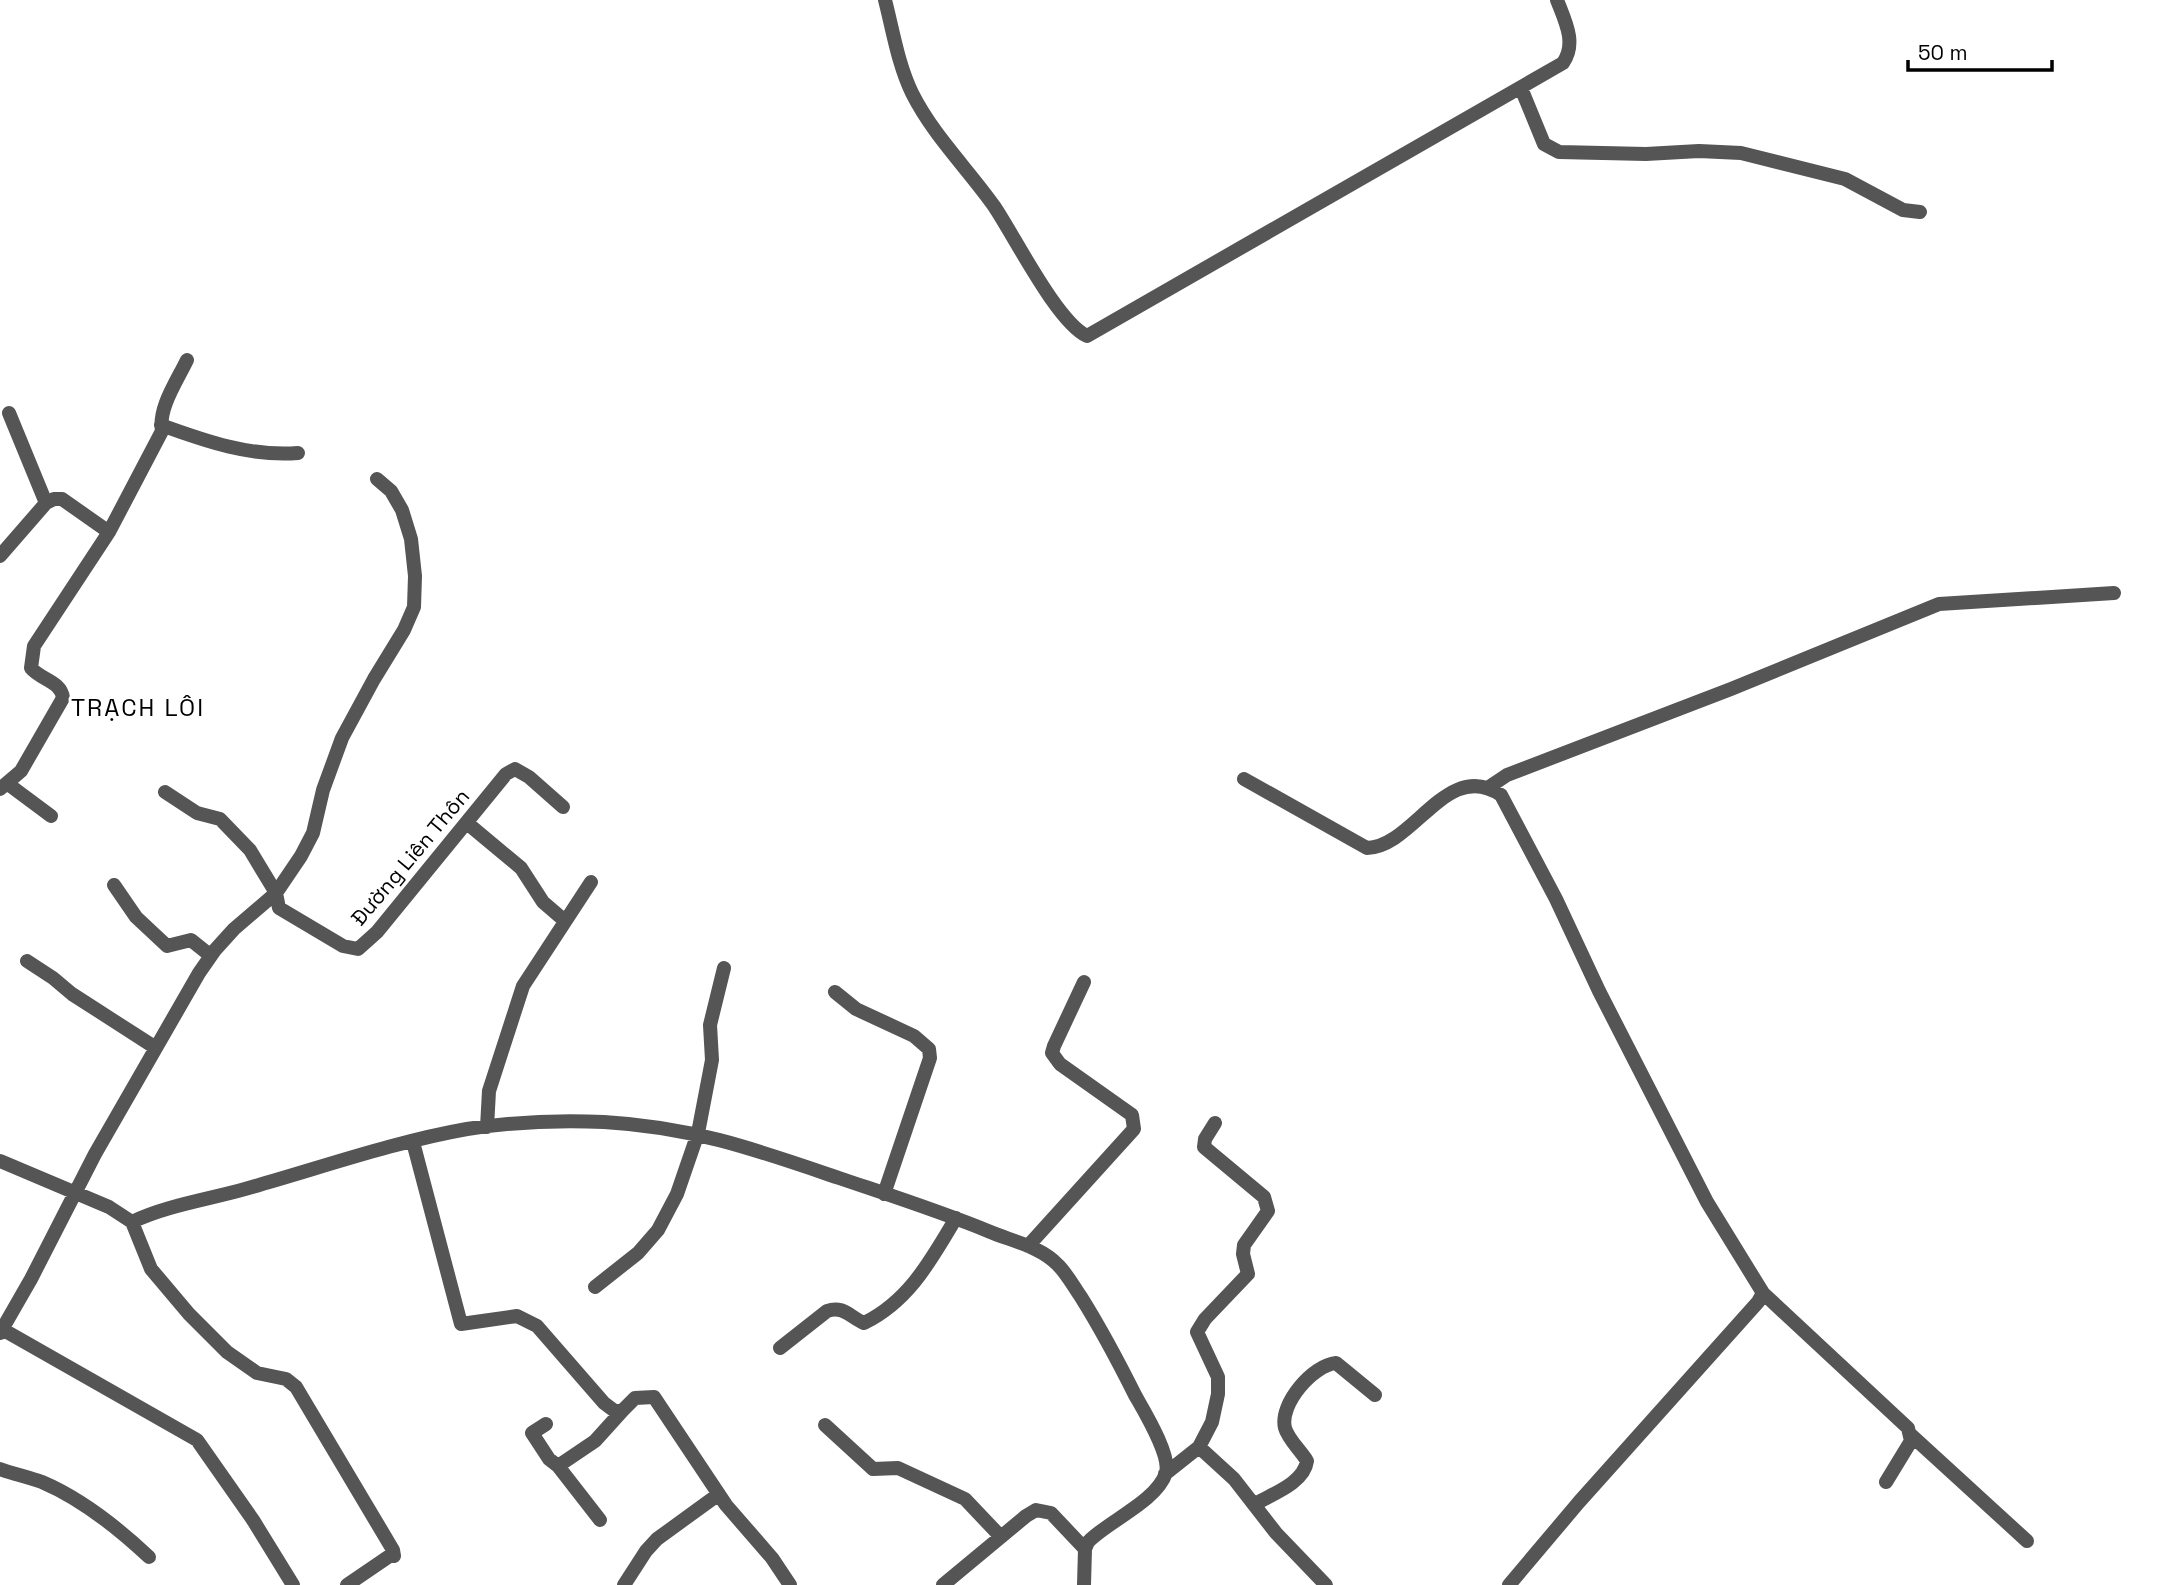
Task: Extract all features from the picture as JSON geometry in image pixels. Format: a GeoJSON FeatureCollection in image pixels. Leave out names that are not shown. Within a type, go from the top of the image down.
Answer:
{"type":"FeatureCollection","features":[{"type":"Feature","properties":{"kind":"street"},"geometry":{"type":"LineString","coordinates":[[885,0],[906,78],[927,120],[995,208],[1059,310],[1076,331],[1087,336],[1563,64],[1572,43],[1557,0]]}},
{"type":"Feature","properties":{"kind":"street"},"geometry":{"type":"LineString","coordinates":[[1521,88],[1544,144],[1559,152],[1647,155],[1699,151],[1741,153],[1845,179],[1903,210],[1920,212]]}},
{"type":"Feature","properties":{"kind":"street"},"geometry":{"type":"LineString","coordinates":[[51,816],[4,787],[21,771],[63,698],[58,686],[34,673],[31,668],[34,646],[109,532],[162,431],[165,406],[187,360]]}},
{"type":"Feature","properties":{"kind":"street"},"geometry":{"type":"LineString","coordinates":[[9,413],[46,503]]}},
{"type":"Feature","properties":{"kind":"street"},"geometry":{"type":"LineString","coordinates":[[161,425],[202,440],[240,449],[298,453]]}},
{"type":"Feature","properties":{"kind":"street"},"geometry":{"type":"LineString","coordinates":[[293,1585],[253,1520],[197,1440],[1,1331],[32,1279],[75,1194],[156,1048],[211,956],[234,929],[276,893],[313,833],[323,790],[342,738],[373,679],[404,630],[414,607],[415,576],[411,539],[402,510],[391,491],[377,479]]}},
{"type":"Feature","properties":{"kind":"street"},"geometry":{"type":"LineString","coordinates":[[0,556],[46,503],[54,499],[62,499],[109,532]]}},
{"type":"Feature","properties":{"kind":"street"},"geometry":{"type":"LineString","coordinates":[[1489,787],[1507,775],[1731,690],[1939,604],[2114,593]]}},
{"type":"Feature","properties":{"kind":"street","name":"Đường Liên Thôn"},"geometry":{"type":"LineString","coordinates":[[164,792],[197,813],[220,819],[250,850],[276,893],[279,908],[343,946],[358,949],[377,932],[498,783],[515,769],[529,777],[563,807]]}},
{"type":"Feature","properties":{"kind":"street"},"geometry":{"type":"LineString","coordinates":[[1244,779],[1367,848],[1385,844],[1461,788],[1489,787],[1501,795],[1556,899],[1599,991],[1707,1202],[1763,1293],[2026,1541]]}},
{"type":"Feature","properties":{"kind":"street"},"geometry":{"type":"LineString","coordinates":[[467,823],[520,868],[543,902],[565,921]]}},
{"type":"Feature","properties":{"kind":"street"},"geometry":{"type":"LineString","coordinates":[[487,1127],[489,1091],[523,986],[591,882]]}},
{"type":"Feature","properties":{"kind":"street"},"geometry":{"type":"LineString","coordinates":[[114,885],[136,917],[167,946],[191,940],[211,956]]}},
{"type":"Feature","properties":{"kind":"street"},"geometry":{"type":"LineString","coordinates":[[27,961],[72,994],[156,1048]]}},
{"type":"Feature","properties":{"kind":"street"},"geometry":{"type":"LineString","coordinates":[[595,1287],[638,1253],[658,1230],[677,1194],[698,1133],[712,1060],[710,1025],[724,968]]}},
{"type":"Feature","properties":{"kind":"street"},"geometry":{"type":"LineString","coordinates":[[1028,1246],[1134,1129],[1132,1115],[1060,1064],[1052,1053],[1084,982]]}},
{"type":"Feature","properties":{"kind":"street"},"geometry":{"type":"LineString","coordinates":[[835,992],[856,1009],[914,1036],[929,1049],[930,1058],[884,1194]]}},
{"type":"Feature","properties":{"kind":"street"},"geometry":{"type":"LineString","coordinates":[[132,1222],[148,1214],[202,1202],[413,1142],[518,1123],[601,1122],[698,1133],[766,1152],[956,1218],[1028,1246],[1058,1264],[1112,1349],[1159,1441],[1167,1464],[1165,1474],[1159,1484],[1130,1511],[1092,1537],[1085,1549],[1084,1585]]}},
{"type":"Feature","properties":{"kind":"street"},"geometry":{"type":"LineString","coordinates":[[1165,1474],[1199,1447],[1212,1422],[1218,1394],[1218,1377],[1197,1332],[1205,1319],[1248,1274],[1243,1254],[1244,1245],[1268,1211],[1264,1197],[1204,1147],[1205,1139],[1215,1123]]}},
{"type":"Feature","properties":{"kind":"street"},"geometry":{"type":"LineString","coordinates":[[413,1142],[461,1324],[517,1315],[537,1326],[604,1403],[617,1412],[623,1410]]}},
{"type":"Feature","properties":{"kind":"street"},"geometry":{"type":"LineString","coordinates":[[0,1161],[108,1207],[132,1222],[151,1269],[189,1314],[227,1352],[257,1373],[286,1379],[296,1387],[393,1550],[394,1556],[391,1555],[347,1585]]}},
{"type":"Feature","properties":{"kind":"street"},"geometry":{"type":"LineString","coordinates":[[780,1348],[827,1311],[835,1308],[843,1310],[864,1322],[902,1297],[926,1268],[956,1218]]}},
{"type":"Feature","properties":{"kind":"street"},"geometry":{"type":"LineString","coordinates":[[1509,1585],[1579,1502],[1758,1302],[1763,1293]]}},
{"type":"Feature","properties":{"kind":"street"},"geometry":{"type":"LineString","coordinates":[[1255,1504],[1298,1478],[1307,1466],[1307,1461],[1286,1430],[1285,1415],[1296,1393],[1310,1375],[1327,1364],[1336,1363],[1375,1395]]}},
{"type":"Feature","properties":{"kind":"street"},"geometry":{"type":"LineString","coordinates":[[558,1466],[595,1441],[635,1398],[654,1397],[719,1494],[790,1585]]}},
{"type":"Feature","properties":{"kind":"street"},"geometry":{"type":"LineString","coordinates":[[546,1424],[532,1433],[549,1459],[558,1466],[600,1520]]}},
{"type":"Feature","properties":{"kind":"street"},"geometry":{"type":"LineString","coordinates":[[825,1425],[873,1469],[898,1468],[965,1499],[1000,1537]]}},
{"type":"Feature","properties":{"kind":"street"},"geometry":{"type":"LineString","coordinates":[[1886,1482],[1906,1451],[1911,1435]]}},
{"type":"Feature","properties":{"kind":"street"},"geometry":{"type":"LineString","coordinates":[[1199,1447],[1234,1479],[1283,1540],[1326,1585]]}},
{"type":"Feature","properties":{"kind":"street"},"geometry":{"type":"LineString","coordinates":[[0,1469],[41,1482],[90,1509],[118,1527],[149,1557]]}},
{"type":"Feature","properties":{"kind":"street"},"geometry":{"type":"LineString","coordinates":[[624,1585],[657,1539],[719,1494]]}},
{"type":"Feature","properties":{"kind":"street"},"geometry":{"type":"LineString","coordinates":[[943,1585],[1036,1510],[1051,1513],[1085,1549]]}},
{"type":"Feature","properties":{"kind":"district","name":"TRẠCH LÔI"},"geometry":{"type":"Point","coordinates":[138,707]}}]}
